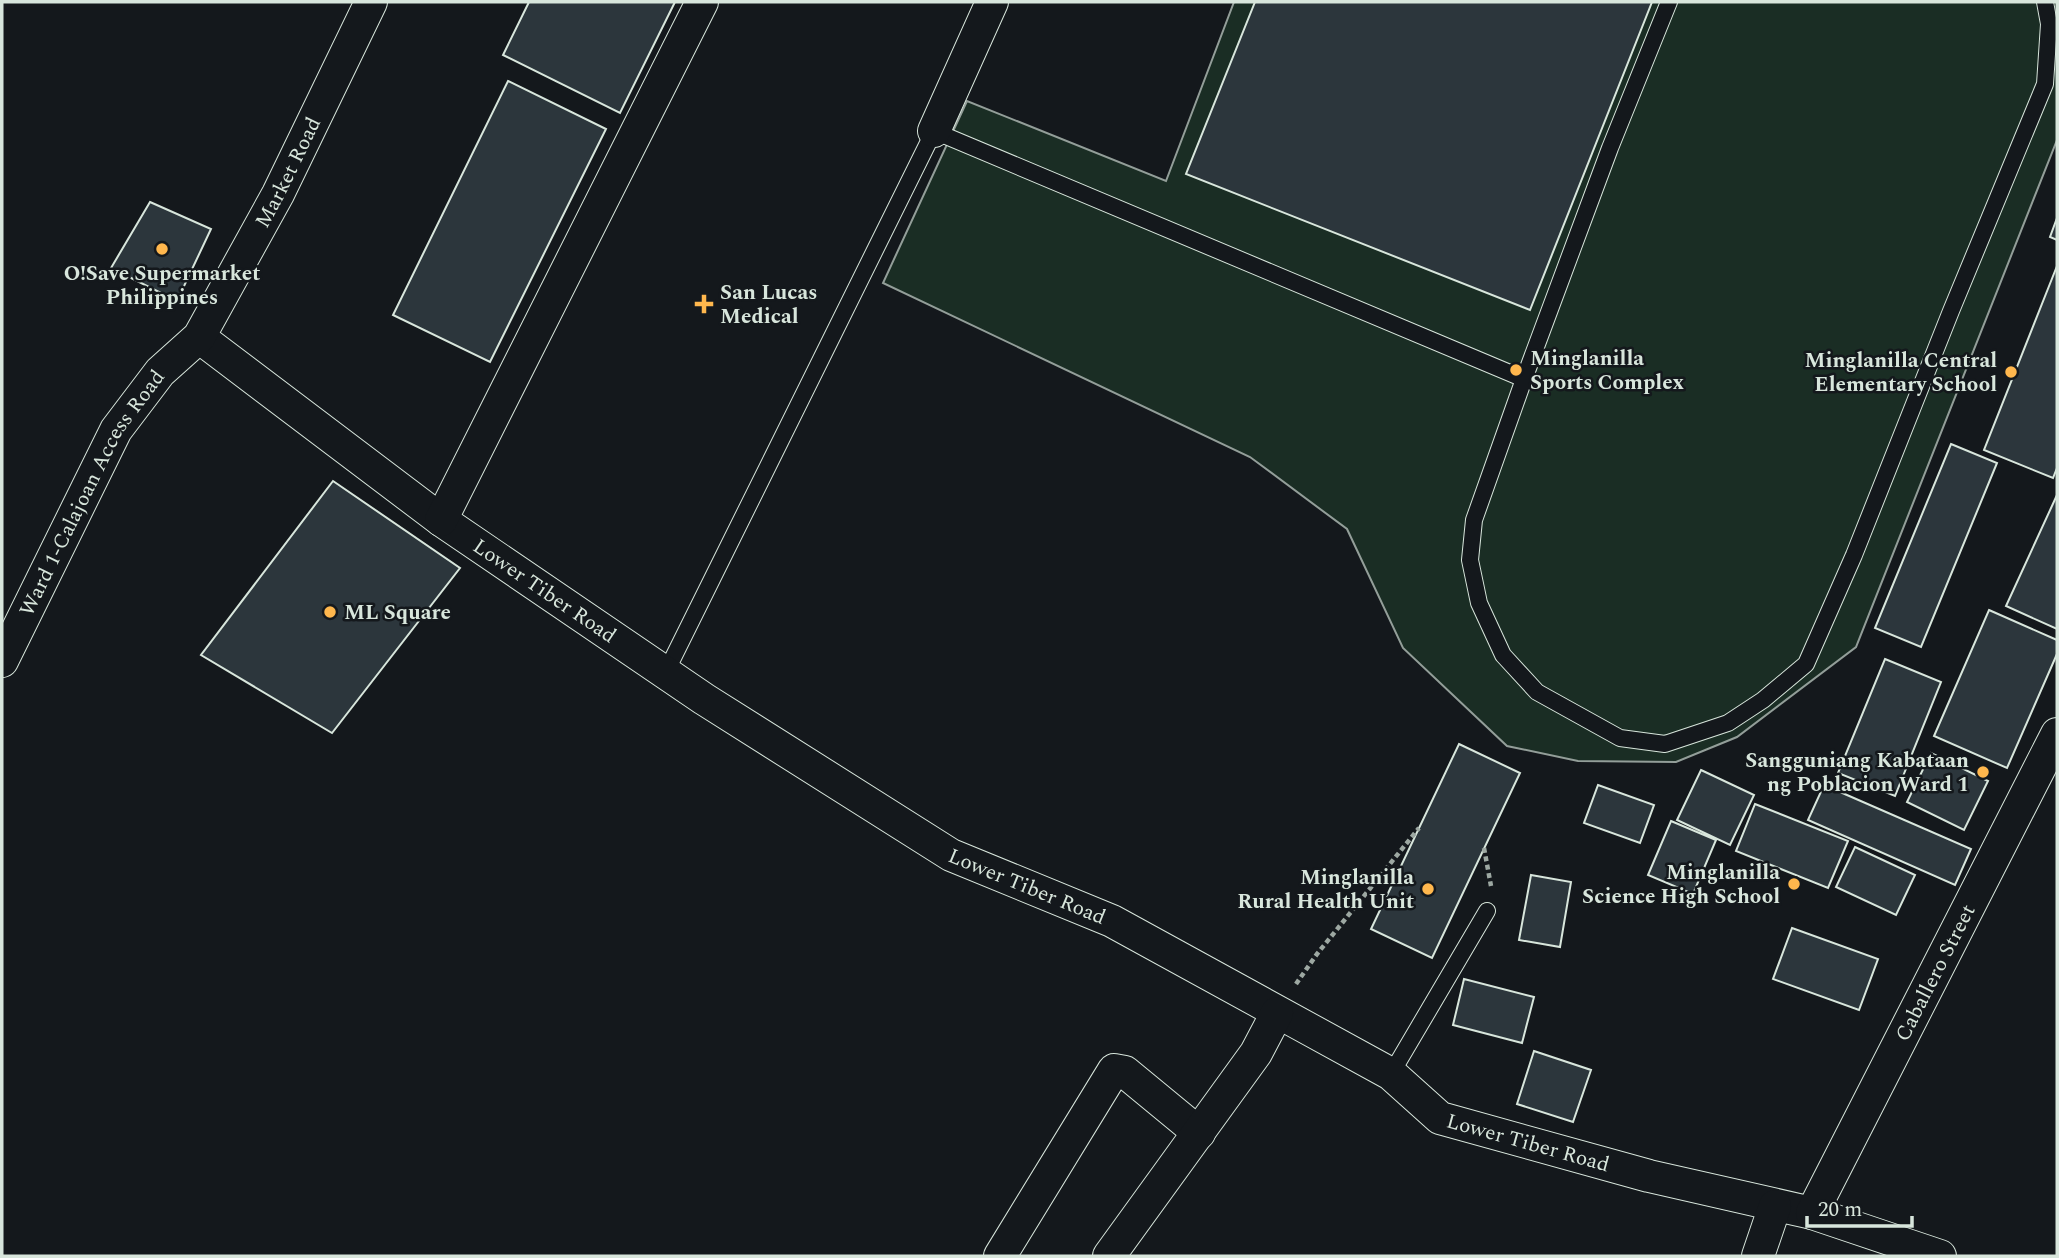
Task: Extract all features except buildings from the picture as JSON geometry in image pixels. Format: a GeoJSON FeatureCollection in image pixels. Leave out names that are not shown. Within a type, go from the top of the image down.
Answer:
{"type":"FeatureCollection","features":[{"type":"Feature","properties":{"kind":"street","name":"Market Road"},"geometry":{"type":"LineString","coordinates":[[199,337],[278,194],[371,2]]}},
{"type":"Feature","properties":{"kind":"street"},"geometry":{"type":"LineString","coordinates":[[441,520],[702,2]]}},
{"type":"Feature","properties":{"kind":"street"},"geometry":{"type":"LineString","coordinates":[[934,131],[992,2]]}},
{"type":"Feature","properties":{"kind":"street","name":"Lower Tiber Road"},"geometry":{"type":"LineString","coordinates":[[199,337],[441,520],[666,672],[951,855],[1112,921],[1391,1074],[1440,1118],[1649,1176],[1812,1213],[1940,1256]]}},
{"type":"Feature","properties":{"kind":"street","name":"Ward 1-Calajoan Access Road"},"geometry":{"type":"LineString","coordinates":[[2,661],[116,430],[160,372],[199,337]]}},
{"type":"Feature","properties":{"kind":"street","name":"Caballero Street"},"geometry":{"type":"LineString","coordinates":[[1812,1213],[2057,734]]}},
{"type":"Feature","properties":{"kind":"street"},"geometry":{"type":"LineString","coordinates":[[1109,1256],[1256,1053],[1277,1013]]}},
{"type":"Feature","properties":{"kind":"street"},"geometry":{"type":"LineString","coordinates":[[1000,1256],[1114,1070],[1125,1072],[1199,1133]]}},
{"type":"Feature","properties":{"kind":"street"},"geometry":{"type":"LineString","coordinates":[[1758,1256],[1775,1206]]}},
{"type":"Feature","properties":{"kind":"lane"},"geometry":{"type":"LineString","coordinates":[[1670,2],[1610,148],[1524,379],[1474,520],[1470,560],[1479,603],[1503,655],[1537,692],[1620,738],[1665,744],[1728,723],[1763,700],[1806,664],[1854,555],[2045,85],[2049,24],[2045,2]]}},
{"type":"Feature","properties":{"kind":"lane"},"geometry":{"type":"LineString","coordinates":[[666,672],[934,131],[1524,379]]}},
{"type":"Feature","properties":{"kind":"lane"},"geometry":{"type":"LineString","coordinates":[[1391,1074],[1487,911]]}},
{"type":"Feature","properties":{"kind":"path"},"geometry":{"type":"LineString","coordinates":[[1277,1013],[1317,954],[1419,828]]}},
{"type":"Feature","properties":{"kind":"path"},"geometry":{"type":"LineString","coordinates":[[1484,848],[1491,889],[1487,911]]}},
{"type":"Feature","properties":{"kind":"green space","name":"Minglanilla Sports Complex"},"geometry":{"type":"Polygon","coordinates":[[[1234,2],[2057,2],[2057,140],[1856,647],[1737,737],[1676,762],[1578,761],[1507,746],[1403,648],[1347,529],[1250,457],[883,283],[967,101],[1166,181],[1234,2]]]}},
{"type":"Feature","properties":{"kind":"place","name":"O!Save Supermarket Philippines"},"geometry":{"type":"Point","coordinates":[162,249]}},
{"type":"Feature","properties":{"kind":"place","name":"San Lucas Medical"},"geometry":{"type":"Point","coordinates":[704,304]}},
{"type":"Feature","properties":{"kind":"place","name":"Minglanilla Sports Complex"},"geometry":{"type":"Point","coordinates":[1516,370]}},
{"type":"Feature","properties":{"kind":"place","name":"Minglanilla Central Elementary School"},"geometry":{"type":"Point","coordinates":[2011,372]}},
{"type":"Feature","properties":{"kind":"place","name":"ML Square"},"geometry":{"type":"Point","coordinates":[330,612]}},
{"type":"Feature","properties":{"kind":"place","name":"Sangguniang Kabataan ng Poblacion Ward 1"},"geometry":{"type":"Point","coordinates":[1983,772]}},
{"type":"Feature","properties":{"kind":"place","name":"Minglanilla Science High School"},"geometry":{"type":"Point","coordinates":[1794,884]}},
{"type":"Feature","properties":{"kind":"place","name":"Minglanilla Rural Health Unit"},"geometry":{"type":"Point","coordinates":[1428,889]}}]}
